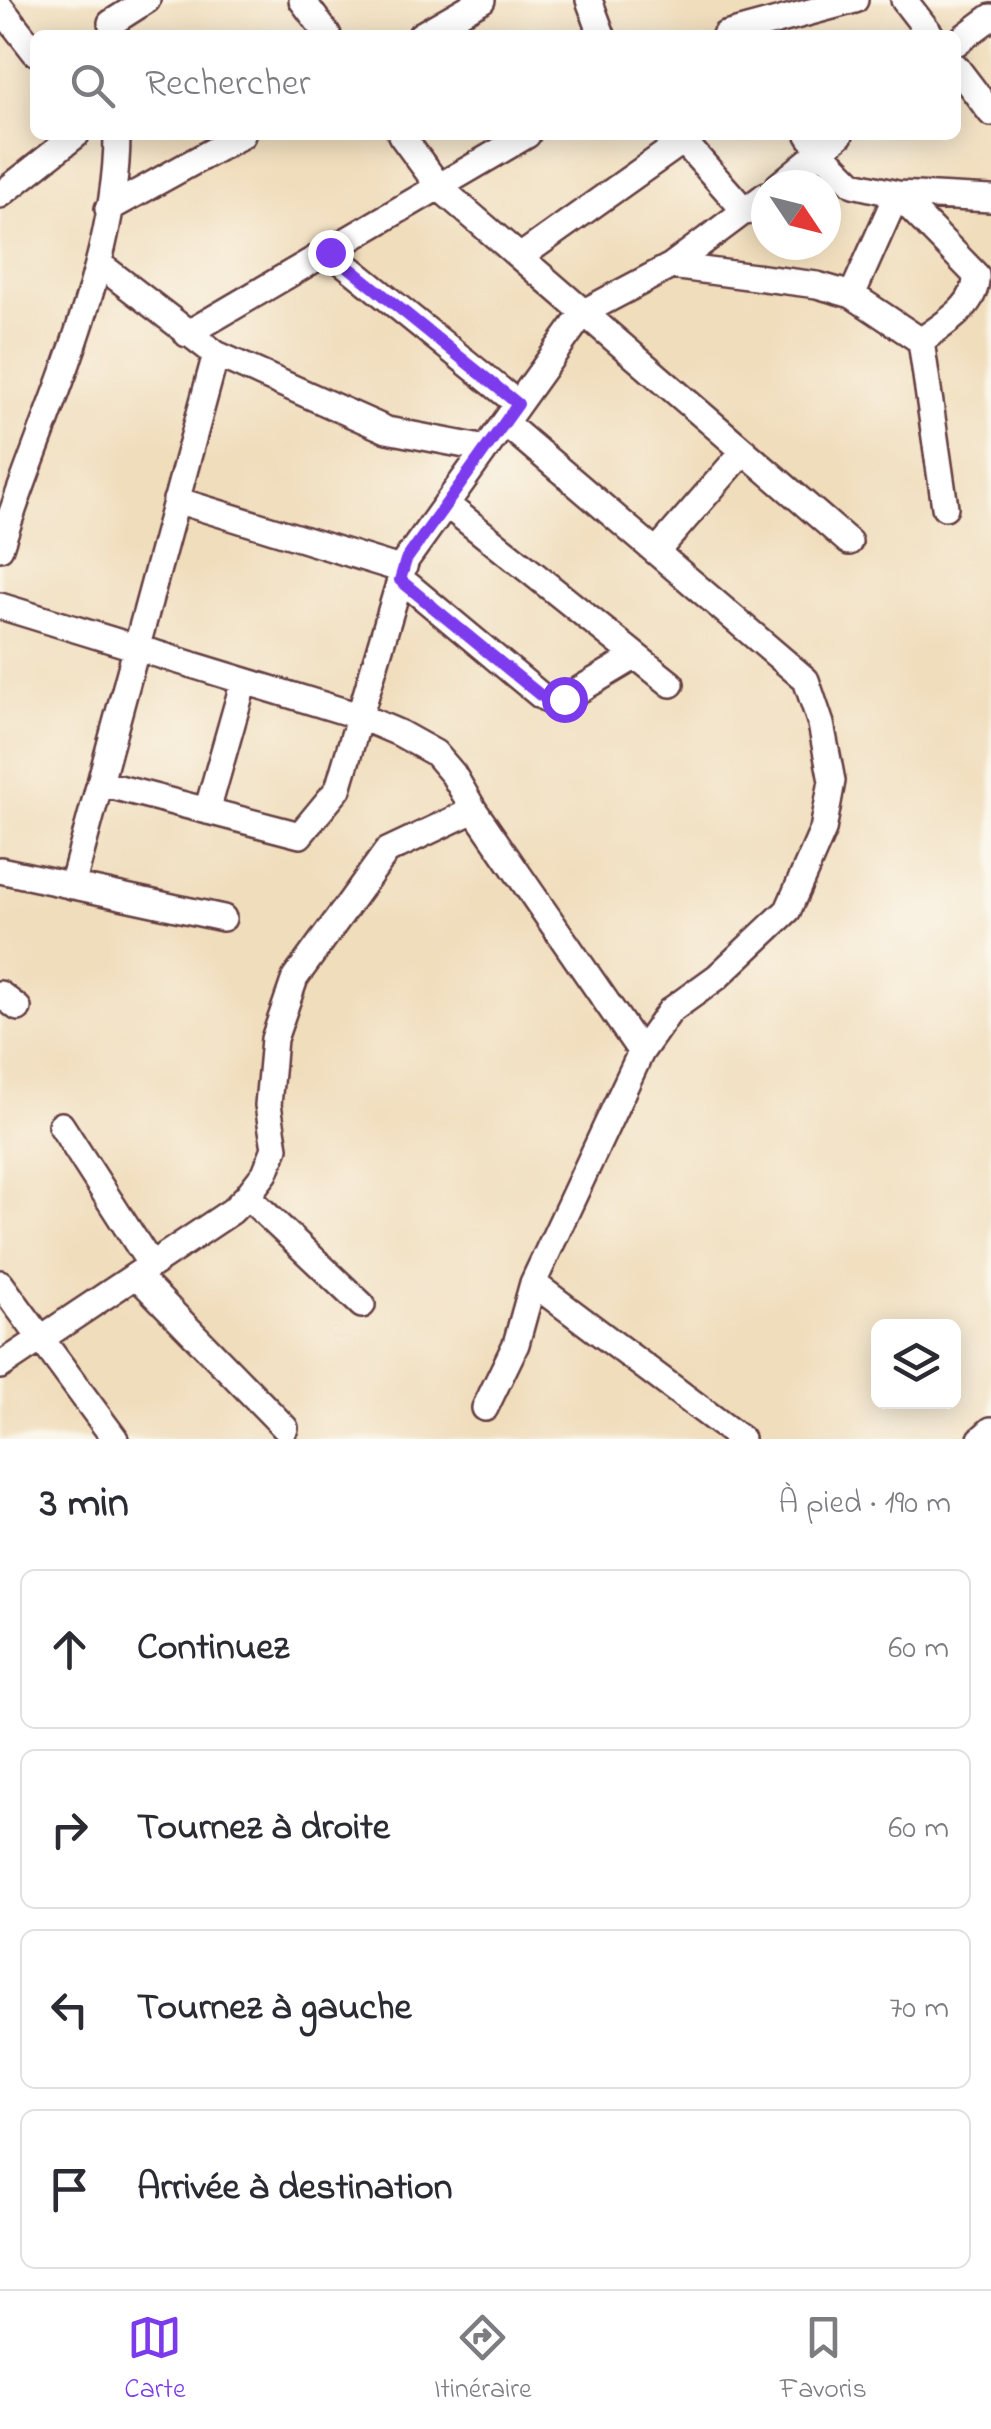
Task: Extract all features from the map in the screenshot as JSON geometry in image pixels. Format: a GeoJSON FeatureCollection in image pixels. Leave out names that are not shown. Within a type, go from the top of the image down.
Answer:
{"type":"FeatureCollection","features":[{"type":"Feature","properties":{"kind":"street"},"geometry":{"type":"LineString","coordinates":[[110,19],[147,0]]}},
{"type":"Feature","properties":{"kind":"street"},"geometry":{"type":"LineString","coordinates":[[302,0],[324,30]]}},
{"type":"Feature","properties":{"kind":"street"},"geometry":{"type":"LineString","coordinates":[[430,30],[481,0]]}},
{"type":"Feature","properties":{"kind":"street"},"geometry":{"type":"LineString","coordinates":[[589,0],[600,30]]}},
{"type":"Feature","properties":{"kind":"street"},"geometry":{"type":"LineString","coordinates":[[751,30],[855,0]]}},
{"type":"Feature","properties":{"kind":"street"},"geometry":{"type":"LineString","coordinates":[[904,0],[927,30]]}},
{"type":"Feature","properties":{"kind":"street"},"geometry":{"type":"LineString","coordinates":[[0,7],[30,46]]}},
{"type":"Feature","properties":{"kind":"street"},"geometry":{"type":"LineString","coordinates":[[961,39],[991,17]]}},
{"type":"Feature","properties":{"kind":"street"},"geometry":{"type":"LineString","coordinates":[[961,73],[987,102]]}},
{"type":"Feature","properties":{"kind":"street"},"geometry":{"type":"LineString","coordinates":[[0,195],[70,140]]}},
{"type":"Feature","properties":{"kind":"street"},"geometry":{"type":"LineString","coordinates":[[108,208],[233,140]]}},
{"type":"Feature","properties":{"kind":"street"},"geometry":{"type":"LineString","coordinates":[[405,140],[440,188],[849,542]]}},
{"type":"Feature","properties":{"kind":"street"},"geometry":{"type":"LineString","coordinates":[[187,334],[519,140]]}},
{"type":"Feature","properties":{"kind":"street"},"geometry":{"type":"LineString","coordinates":[[520,258],[678,140]]}},
{"type":"Feature","properties":{"kind":"street"},"geometry":{"type":"LineString","coordinates":[[683,140],[746,212]]}},
{"type":"Feature","properties":{"kind":"street"},"geometry":{"type":"LineString","coordinates":[[792,170],[815,143],[853,184],[897,194],[991,199]]}},
{"type":"Feature","properties":{"kind":"street"},"geometry":{"type":"LineString","coordinates":[[0,548],[6,502],[99,264],[116,146]]}},
{"type":"Feature","properties":{"kind":"street"},"geometry":{"type":"LineString","coordinates":[[852,295],[897,194]]}},
{"type":"Feature","properties":{"kind":"street"},"geometry":{"type":"LineString","coordinates":[[897,194],[976,275],[977,288],[968,304],[921,341]]}},
{"type":"Feature","properties":{"kind":"street"},"geometry":{"type":"LineString","coordinates":[[100,783],[300,835],[338,788],[406,560],[511,413],[584,312],[671,266],[751,208]]}},
{"type":"Feature","properties":{"kind":"street"},"geometry":{"type":"LineString","coordinates":[[330,252],[511,413],[657,551],[806,680],[821,724],[832,781],[823,830],[788,910],[717,977],[670,1011],[641,1052],[533,1282],[516,1344],[485,1408]]}},
{"type":"Feature","properties":{"kind":"street"},"geometry":{"type":"LineString","coordinates":[[99,264],[216,354],[387,430],[486,449]]}},
{"type":"Feature","properties":{"kind":"street"},"geometry":{"type":"LineString","coordinates":[[671,266],[817,285],[852,295],[921,341],[944,507]]}},
{"type":"Feature","properties":{"kind":"street"},"geometry":{"type":"LineString","coordinates":[[72,886],[216,354]]}},
{"type":"Feature","properties":{"kind":"street"},"geometry":{"type":"LineString","coordinates":[[657,551],[744,451]]}},
{"type":"Feature","properties":{"kind":"street"},"geometry":{"type":"LineString","coordinates":[[176,500],[402,575],[552,702],[564,699],[636,656]]}},
{"type":"Feature","properties":{"kind":"street"},"geometry":{"type":"LineString","coordinates":[[446,504],[671,684]]}},
{"type":"Feature","properties":{"kind":"street"},"geometry":{"type":"LineString","coordinates":[[0,606],[359,716],[435,752],[641,1052]]}},
{"type":"Feature","properties":{"kind":"street"},"geometry":{"type":"LineString","coordinates":[[207,811],[244,680]]}},
{"type":"Feature","properties":{"kind":"street"},"geometry":{"type":"LineString","coordinates":[[0,1366],[232,1211],[247,1196],[265,1174],[275,1148],[268,1105],[274,1039],[295,978],[387,850],[474,810]]}},
{"type":"Feature","properties":{"kind":"street"},"geometry":{"type":"LineString","coordinates":[[0,870],[224,918]]}},
{"type":"Feature","properties":{"kind":"street"},"geometry":{"type":"LineString","coordinates":[[61,1125],[143,1270],[285,1428]]}},
{"type":"Feature","properties":{"kind":"street"},"geometry":{"type":"LineString","coordinates":[[247,1196],[362,1305]]}},
{"type":"Feature","properties":{"kind":"street"},"geometry":{"type":"LineString","coordinates":[[533,1282],[740,1439]]}},
{"type":"Feature","properties":{"kind":"street"},"geometry":{"type":"LineString","coordinates":[[0,1283],[115,1439]]}},
{"type":"Feature","properties":{"kind":"street"},"geometry":{"type":"LineString","coordinates":[[981,1439],[991,1430]]}},
{"type":"Feature","properties":{"kind":"route"},"geometry":{"type":"LineString","coordinates":[[330,252],[518,404],[406,560],[400,580],[540,695],[552,702],[564,699]]}}]}
